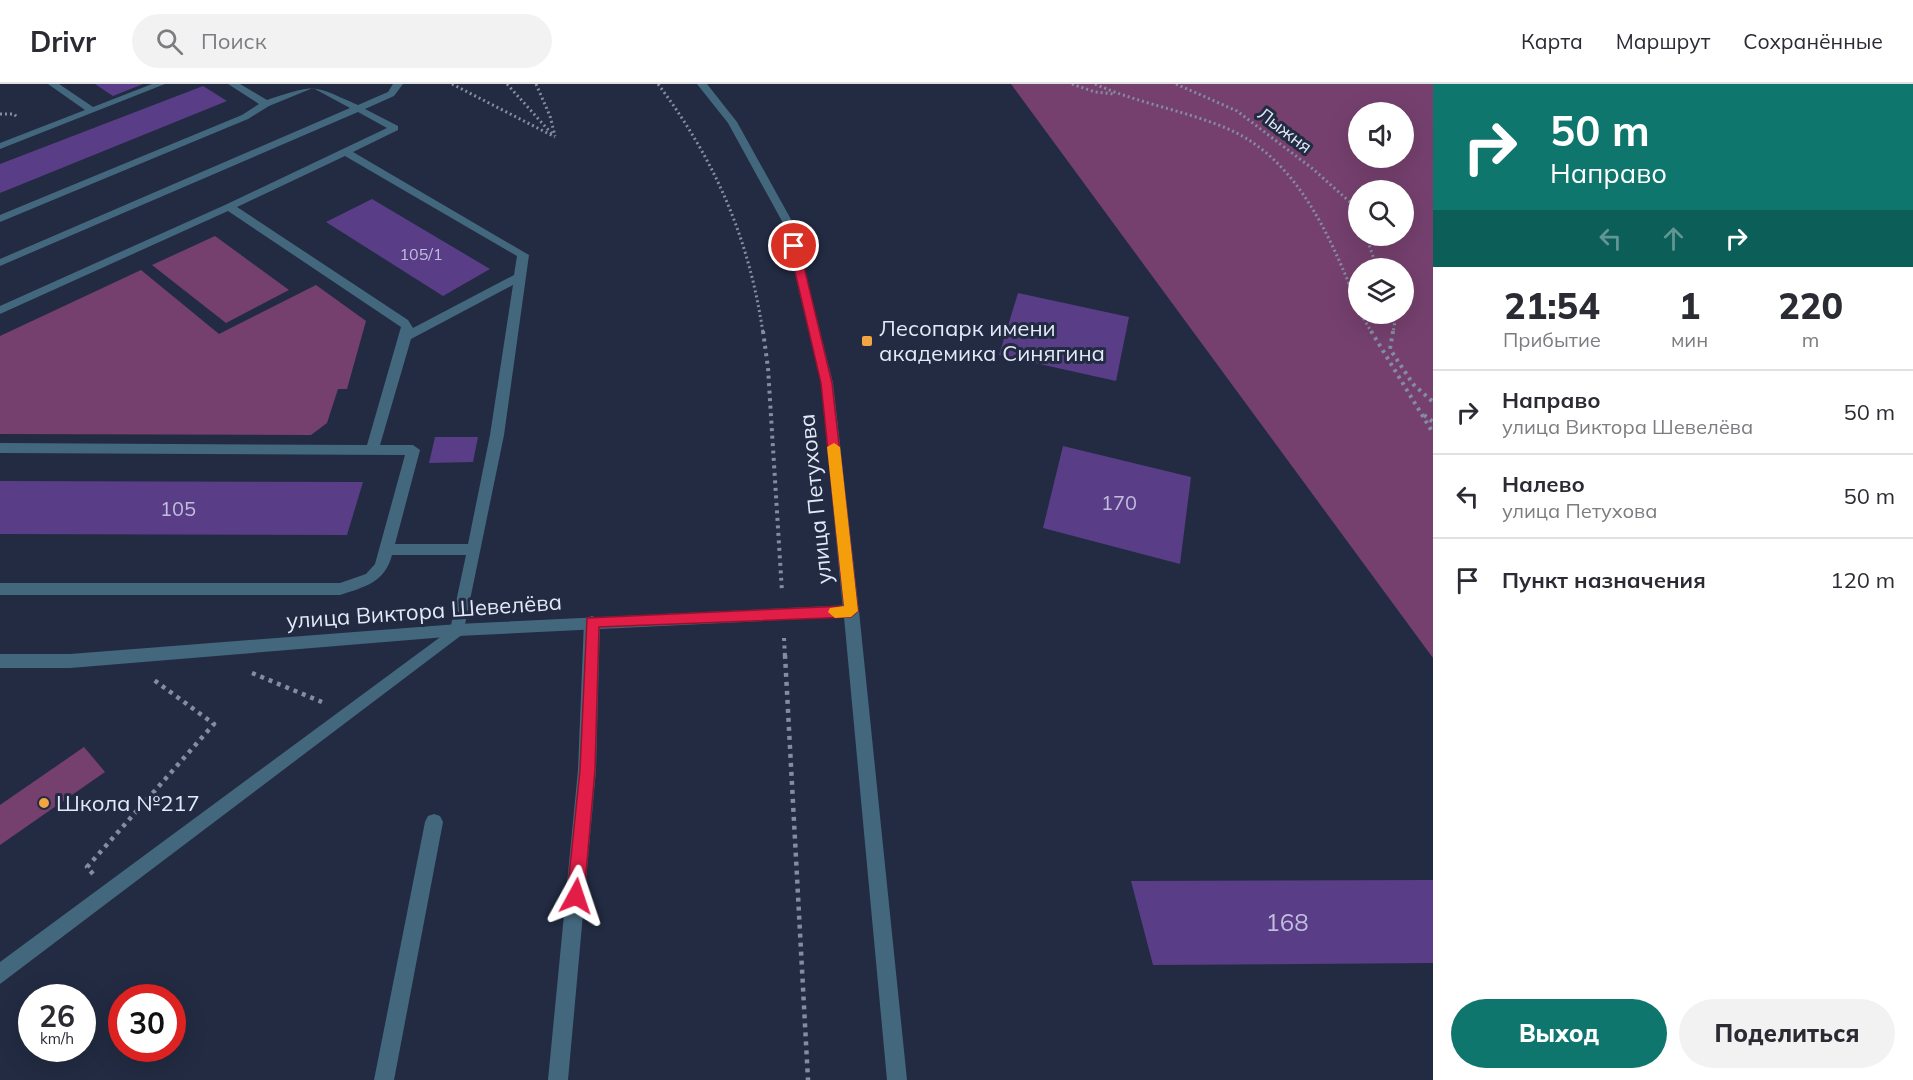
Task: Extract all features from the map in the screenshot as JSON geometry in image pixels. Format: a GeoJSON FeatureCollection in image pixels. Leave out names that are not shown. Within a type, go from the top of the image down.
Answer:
{"type":"FeatureCollection","features":[{"type":"Feature","properties":{"kind":"street"},"geometry":{"type":"LineString","coordinates":[[53,84],[91,110]]}},
{"type":"Feature","properties":{"kind":"street"},"geometry":{"type":"LineString","coordinates":[[0,146],[160,84]]}},
{"type":"Feature","properties":{"kind":"street"},"geometry":{"type":"LineString","coordinates":[[233,84],[266,104]]}},
{"type":"Feature","properties":{"kind":"street"},"geometry":{"type":"LineString","coordinates":[[0,219],[246,117],[266,104],[312,84],[395,128],[229,207],[0,310]]}},
{"type":"Feature","properties":{"kind":"street"},"geometry":{"type":"LineString","coordinates":[[0,264],[391,94],[398,84]]}},
{"type":"Feature","properties":{"kind":"street","name":"улица Петухова"},"geometry":{"type":"LineString","coordinates":[[702,84],[732,122],[788,223],[827,383],[897,1080]]}},
{"type":"Feature","properties":{"kind":"street"},"geometry":{"type":"LineString","coordinates":[[0,974],[458,630],[497,435],[523,260],[519,251],[346,152]]}},
{"type":"Feature","properties":{"kind":"street"},"geometry":{"type":"LineString","coordinates":[[229,207],[407,327],[372,450]]}},
{"type":"Feature","properties":{"kind":"street"},"geometry":{"type":"LineString","coordinates":[[406,337],[521,276]]}},
{"type":"Feature","properties":{"kind":"street"},"geometry":{"type":"LineString","coordinates":[[0,448],[413,450],[387,549],[378,573],[340,589],[0,589]]}},
{"type":"Feature","properties":{"kind":"street"},"geometry":{"type":"LineString","coordinates":[[387,549],[475,550]]}},
{"type":"Feature","properties":{"kind":"street","name":"улица Виктора Шевелёва"},"geometry":{"type":"LineString","coordinates":[[0,661],[70,661],[458,630],[592,622],[851,611]]}},
{"type":"Feature","properties":{"kind":"street"},"geometry":{"type":"LineString","coordinates":[[558,1080],[587,770],[592,622]]}},
{"type":"Feature","properties":{"kind":"street"},"geometry":{"type":"LineString","coordinates":[[384,1080],[434,822]]}},
{"type":"Feature","properties":{"kind":"path"},"geometry":{"type":"LineString","coordinates":[[452,84],[555,137]]}},
{"type":"Feature","properties":{"kind":"path"},"geometry":{"type":"LineString","coordinates":[[507,84],[555,137]]}},
{"type":"Feature","properties":{"kind":"path"},"geometry":{"type":"LineString","coordinates":[[536,84],[550,116],[555,137]]}},
{"type":"Feature","properties":{"kind":"path"},"geometry":{"type":"LineString","coordinates":[[658,84],[690,127],[726,198],[757,292],[768,368],[808,1080]]}},
{"type":"Feature","properties":{"kind":"path"},"geometry":{"type":"LineString","coordinates":[[1072,84],[1095,92],[1114,94]]}},
{"type":"Feature","properties":{"kind":"path"},"geometry":{"type":"LineString","coordinates":[[1095,84],[1114,94],[1230,130],[1263,148],[1295,184],[1332,241],[1348,281]]}},
{"type":"Feature","properties":{"kind":"path","name":"Лыжня"},"geometry":{"type":"LineString","coordinates":[[1176,84],[1238,111],[1313,169],[1348,200]]}},
{"type":"Feature","properties":{"kind":"path"},"geometry":{"type":"LineString","coordinates":[[1367,324],[1433,433]]}},
{"type":"Feature","properties":{"kind":"path"},"geometry":{"type":"LineString","coordinates":[[1394,324],[1390,349],[1413,384],[1433,402]]}},
{"type":"Feature","properties":{"kind":"path"},"geometry":{"type":"LineString","coordinates":[[1422,414],[1433,422]]}},
{"type":"Feature","properties":{"kind":"path"},"geometry":{"type":"LineString","coordinates":[[109,893],[87,867],[214,724],[124,656]]}},
{"type":"Feature","properties":{"kind":"path"},"geometry":{"type":"LineString","coordinates":[[242,668],[348,713]]}},
{"type":"Feature","properties":{"kind":"shaded area"},"geometry":{"type":"Polygon","coordinates":[[[1011,84],[1433,84],[1433,658],[1011,84]]]}},
{"type":"Feature","properties":{"kind":"shaded area"},"geometry":{"type":"Polygon","coordinates":[[[215,236],[289,290],[226,323],[152,265],[215,236]]]}},
{"type":"Feature","properties":{"kind":"shaded area"},"geometry":{"type":"Polygon","coordinates":[[[141,270],[219,334],[316,285],[366,321],[347,389],[338,389],[327,423],[311,435],[0,434],[0,336],[141,270]]]}},
{"type":"Feature","properties":{"kind":"shaded area"},"geometry":{"type":"Polygon","coordinates":[[[84,747],[105,772],[0,845],[0,805],[84,747]]]}},
{"type":"Feature","properties":{"kind":"building"},"geometry":{"type":"Polygon","coordinates":[[[95,84],[143,84],[113,96],[95,84]]]}},
{"type":"Feature","properties":{"kind":"building"},"geometry":{"type":"Polygon","coordinates":[[[203,86],[227,101],[0,193],[0,164],[203,86]]]}},
{"type":"Feature","properties":{"kind":"building"},"geometry":{"type":"Polygon","coordinates":[[[372,199],[490,269],[443,296],[326,222],[372,199]]]}},
{"type":"Feature","properties":{"kind":"building"},"geometry":{"type":"Polygon","coordinates":[[[1018,293],[1129,317],[1116,381],[999,355],[1018,293]]]}},
{"type":"Feature","properties":{"kind":"building"},"geometry":{"type":"Polygon","coordinates":[[[435,437],[478,437],[473,462],[429,463],[435,437]]]}},
{"type":"Feature","properties":{"kind":"building"},"geometry":{"type":"Polygon","coordinates":[[[1063,446],[1191,477],[1180,564],[1043,528],[1063,446]]]}},
{"type":"Feature","properties":{"kind":"building"},"geometry":{"type":"Polygon","coordinates":[[[0,481],[363,482],[347,535],[0,534],[0,481]]]}},
{"type":"Feature","properties":{"kind":"building"},"geometry":{"type":"Polygon","coordinates":[[[1433,880],[1433,963],[1153,965],[1131,881],[1433,880]]]}},
{"type":"Feature","properties":{"kind":"slow traffic"},"geometry":{"type":"LineString","coordinates":[[834,447],[851,611],[835,612]]}},
{"type":"Feature","properties":{"kind":"place","name":"Лесопарк имени академика Синягина"},"geometry":{"type":"Point","coordinates":[867,341]}},
{"type":"Feature","properties":{"kind":"place","name":"Школа №217"},"geometry":{"type":"Point","coordinates":[44,803]}},
{"type":"Feature","properties":{"kind":"route"},"geometry":{"type":"LineString","coordinates":[[576,896],[587,770],[592,622],[851,611],[827,383],[794,246]]}}]}
